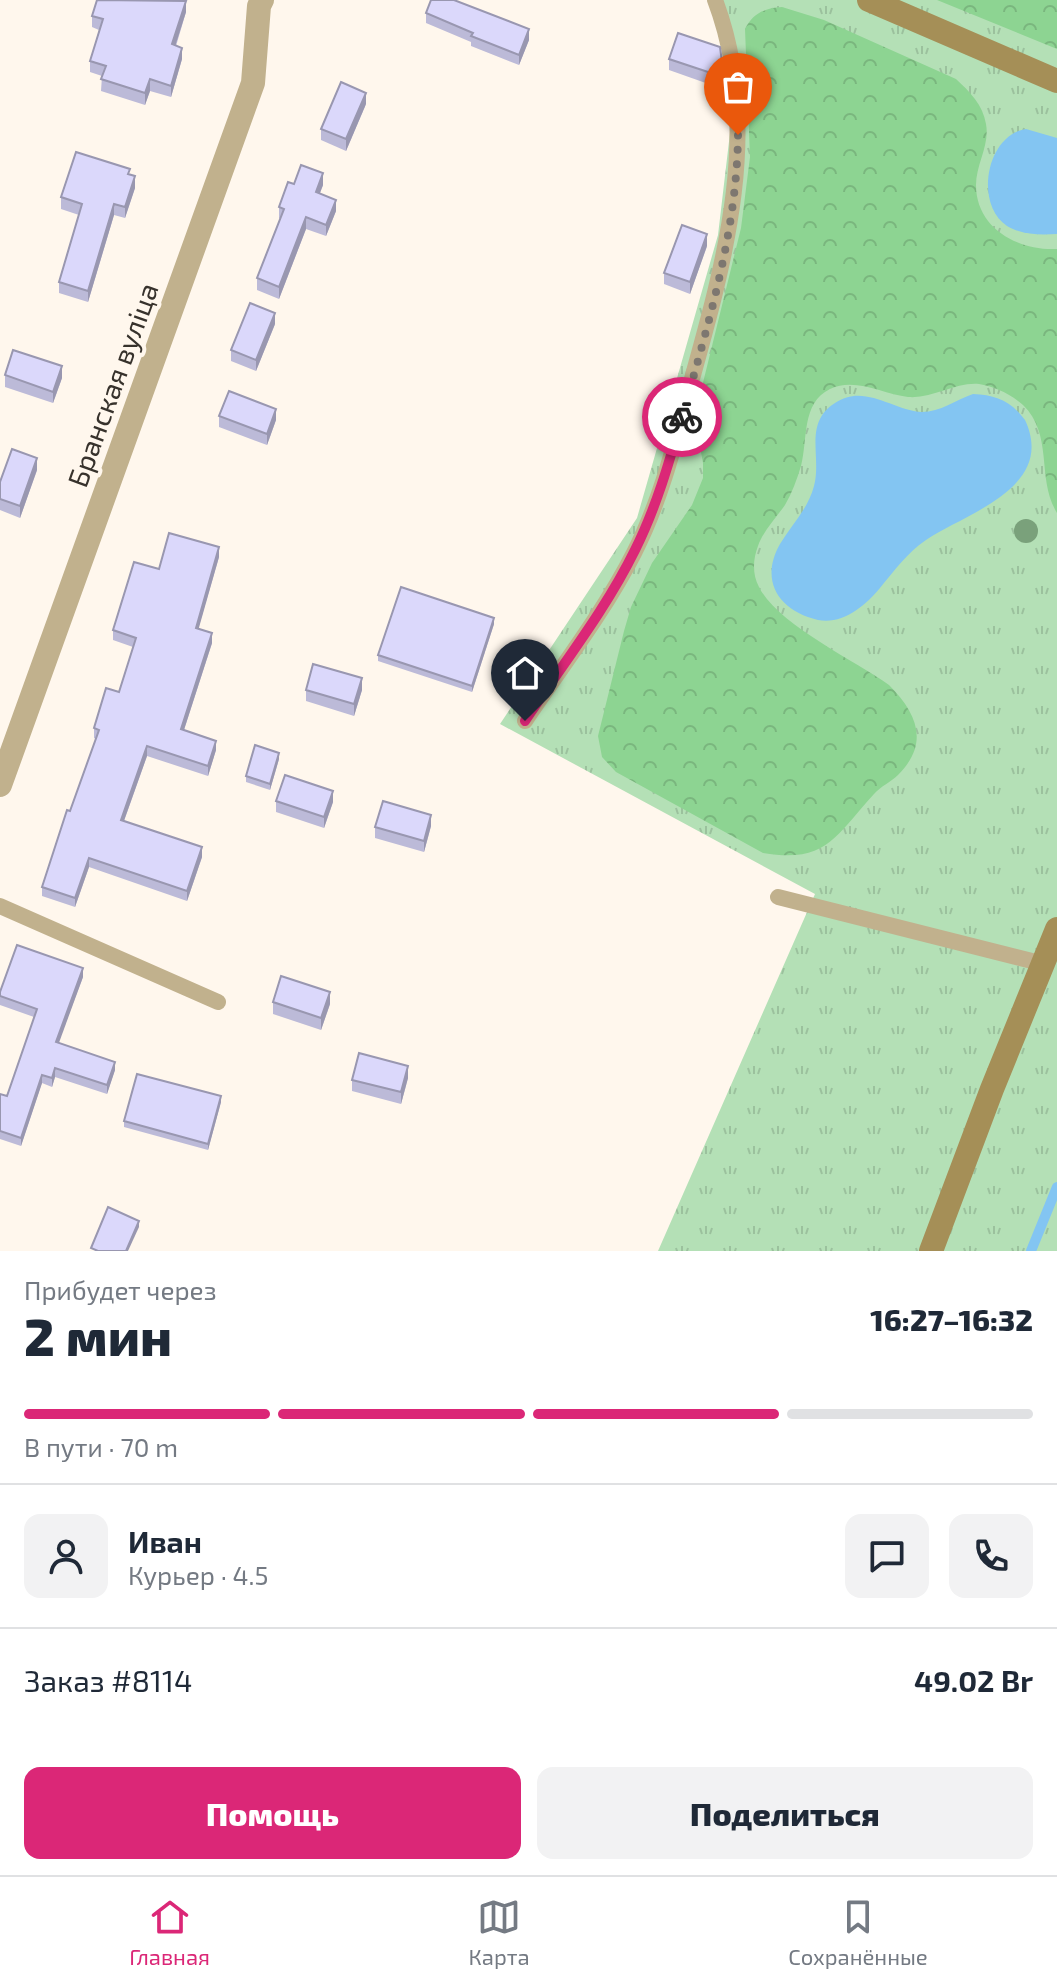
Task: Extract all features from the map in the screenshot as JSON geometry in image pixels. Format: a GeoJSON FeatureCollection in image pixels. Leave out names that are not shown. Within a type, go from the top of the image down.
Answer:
{"type":"FeatureCollection","features":[{"type":"Feature","properties":{"kind":"street"},"geometry":{"type":"LineString","coordinates":[[869,0],[1057,81]]}},
{"type":"Feature","properties":{"kind":"street","name":"Бранская вуліца"},"geometry":{"type":"LineString","coordinates":[[0,785],[253,83],[260,2]]}},
{"type":"Feature","properties":{"kind":"street"},"geometry":{"type":"LineString","coordinates":[[931,1251],[1057,929]]}},
{"type":"Feature","properties":{"kind":"lane"},"geometry":{"type":"LineString","coordinates":[[525,721],[634,553],[657,501],[710,316],[733,205],[738,158],[734,66],[726,28],[715,0]]}},
{"type":"Feature","properties":{"kind":"lane"},"geometry":{"type":"LineString","coordinates":[[778,897],[1044,964]]}},
{"type":"Feature","properties":{"kind":"lane"},"geometry":{"type":"LineString","coordinates":[[0,906],[218,1002]]}},
{"type":"Feature","properties":{"kind":"green space"},"geometry":{"type":"Polygon","coordinates":[[[710,0],[1057,0],[1057,1251],[658,1251],[815,894],[500,724],[637,518],[718,235],[734,99],[710,0]]]}},
{"type":"Feature","properties":{"kind":"green space"},"geometry":{"type":"Polygon","coordinates":[[[937,0],[1057,0],[1057,49],[937,0]]]}},
{"type":"Feature","properties":{"kind":"green space"},"geometry":{"type":"Polygon","coordinates":[[[782,7],[824,20],[956,79],[979,105],[986,124],[986,139],[976,185],[983,213],[991,225],[1014,241],[1042,249],[1057,249],[1057,513],[1047,486],[1042,443],[1032,417],[1019,401],[997,389],[970,384],[926,396],[908,397],[849,385],[830,389],[814,403],[807,423],[801,466],[785,505],[763,535],[756,551],[755,577],[768,601],[799,628],[889,685],[913,717],[917,740],[908,763],[877,791],[839,834],[816,850],[785,855],[763,853],[616,772],[602,757],[598,736],[631,607],[652,563],[692,505],[703,478],[697,430],[699,399],[741,228],[750,157],[745,29],[760,12],[782,7]]]}},
{"type":"Feature","properties":{"kind":"water"},"geometry":{"type":"Polygon","coordinates":[[[1026,129],[1057,138],[1057,234],[1031,234],[1013,229],[997,216],[990,202],[989,172],[994,157],[1012,134],[1026,129]]]}},
{"type":"Feature","properties":{"kind":"water"},"geometry":{"type":"Polygon","coordinates":[[[973,394],[1002,400],[1025,420],[1031,444],[1028,464],[1018,481],[982,509],[919,545],[874,595],[852,613],[836,620],[818,620],[804,616],[783,602],[773,582],[774,558],[804,509],[814,486],[816,430],[825,411],[835,403],[857,396],[922,412],[942,408],[973,394]]]}},
{"type":"Feature","properties":{"kind":"building"},"geometry":{"type":"Polygon","coordinates":[[[97,0],[186,1],[172,44],[182,48],[171,86],[150,79],[145,93],[101,79],[106,66],[90,61],[103,19],[92,16],[97,0]]]}},
{"type":"Feature","properties":{"kind":"building"},"geometry":{"type":"Polygon","coordinates":[[[431,0],[454,0],[529,29],[519,55],[471,36],[473,33],[426,13],[431,0]]]}},
{"type":"Feature","properties":{"kind":"building"},"geometry":{"type":"Polygon","coordinates":[[[678,33],[720,47],[722,62],[717,75],[669,59],[678,33]]]}},
{"type":"Feature","properties":{"kind":"building"},"geometry":{"type":"Polygon","coordinates":[[[341,82],[366,93],[346,139],[321,129],[341,82]]]}},
{"type":"Feature","properties":{"kind":"building"},"geometry":{"type":"Polygon","coordinates":[[[76,152],[130,169],[128,174],[135,176],[125,207],[114,204],[88,291],[59,282],[82,204],[61,197],[76,152]]]}},
{"type":"Feature","properties":{"kind":"building"},"geometry":{"type":"Polygon","coordinates":[[[301,165],[323,173],[316,192],[336,200],[326,225],[306,217],[279,287],[257,278],[284,209],[279,207],[288,182],[294,184],[301,165]]]}},
{"type":"Feature","properties":{"kind":"building"},"geometry":{"type":"Polygon","coordinates":[[[682,225],[707,234],[690,282],[664,273],[682,225]]]}},
{"type":"Feature","properties":{"kind":"building"},"geometry":{"type":"Polygon","coordinates":[[[250,303],[275,313],[256,360],[231,350],[250,303]]]}},
{"type":"Feature","properties":{"kind":"building"},"geometry":{"type":"Polygon","coordinates":[[[13,350],[62,366],[53,392],[5,375],[13,350]]]}},
{"type":"Feature","properties":{"kind":"building"},"geometry":{"type":"Polygon","coordinates":[[[229,391],[276,409],[267,434],[219,416],[229,391]]]}},
{"type":"Feature","properties":{"kind":"building"},"geometry":{"type":"Polygon","coordinates":[[[12,449],[37,458],[20,506],[0,499],[0,482],[12,449]]]}},
{"type":"Feature","properties":{"kind":"building"},"geometry":{"type":"Polygon","coordinates":[[[169,533],[219,547],[196,628],[212,633],[181,729],[216,741],[208,766],[147,746],[121,820],[202,847],[187,891],[89,858],[75,898],[42,887],[67,810],[70,811],[99,730],[94,728],[106,688],[119,692],[136,638],[113,630],[134,562],[159,569],[169,533]]]}},
{"type":"Feature","properties":{"kind":"building"},"geometry":{"type":"Polygon","coordinates":[[[401,587],[494,618],[472,686],[378,655],[401,587]]]}},
{"type":"Feature","properties":{"kind":"building"},"geometry":{"type":"Polygon","coordinates":[[[313,664],[362,678],[354,704],[306,690],[313,664]]]}},
{"type":"Feature","properties":{"kind":"building"},"geometry":{"type":"Polygon","coordinates":[[[255,745],[279,753],[270,784],[246,776],[255,745]]]}},
{"type":"Feature","properties":{"kind":"building"},"geometry":{"type":"Polygon","coordinates":[[[285,775],[333,791],[324,817],[276,801],[285,775]]]}},
{"type":"Feature","properties":{"kind":"building"},"geometry":{"type":"Polygon","coordinates":[[[383,801],[431,815],[424,841],[375,827],[383,801]]]}},
{"type":"Feature","properties":{"kind":"building"},"geometry":{"type":"Polygon","coordinates":[[[17,945],[83,968],[56,1042],[115,1062],[107,1085],[55,1068],[52,1078],[42,1075],[21,1138],[0,1131],[0,1094],[7,1096],[37,1009],[0,996],[17,945]]]}},
{"type":"Feature","properties":{"kind":"building"},"geometry":{"type":"Polygon","coordinates":[[[281,976],[330,992],[321,1018],[273,1002],[281,976]]]}},
{"type":"Feature","properties":{"kind":"building"},"geometry":{"type":"Polygon","coordinates":[[[359,1053],[408,1066],[401,1092],[352,1080],[359,1053]]]}},
{"type":"Feature","properties":{"kind":"building"},"geometry":{"type":"Polygon","coordinates":[[[137,1074],[221,1096],[208,1144],[124,1121],[137,1074]]]}},
{"type":"Feature","properties":{"kind":"building"},"geometry":{"type":"Polygon","coordinates":[[[108,1207],[139,1221],[126,1251],[91,1248],[108,1207]]]}},
{"type":"Feature","properties":{"kind":"waterway"},"geometry":{"type":"LineString","coordinates":[[1031,1251],[1057,1187]]}},
{"type":"Feature","properties":{"kind":"way so far"},"geometry":{"type":"LineString","coordinates":[[682,417],[724,255],[733,205],[738,135]]}},
{"type":"Feature","properties":{"kind":"route"},"geometry":{"type":"LineString","coordinates":[[525,721],[634,553],[657,501],[682,417]]}}]}
